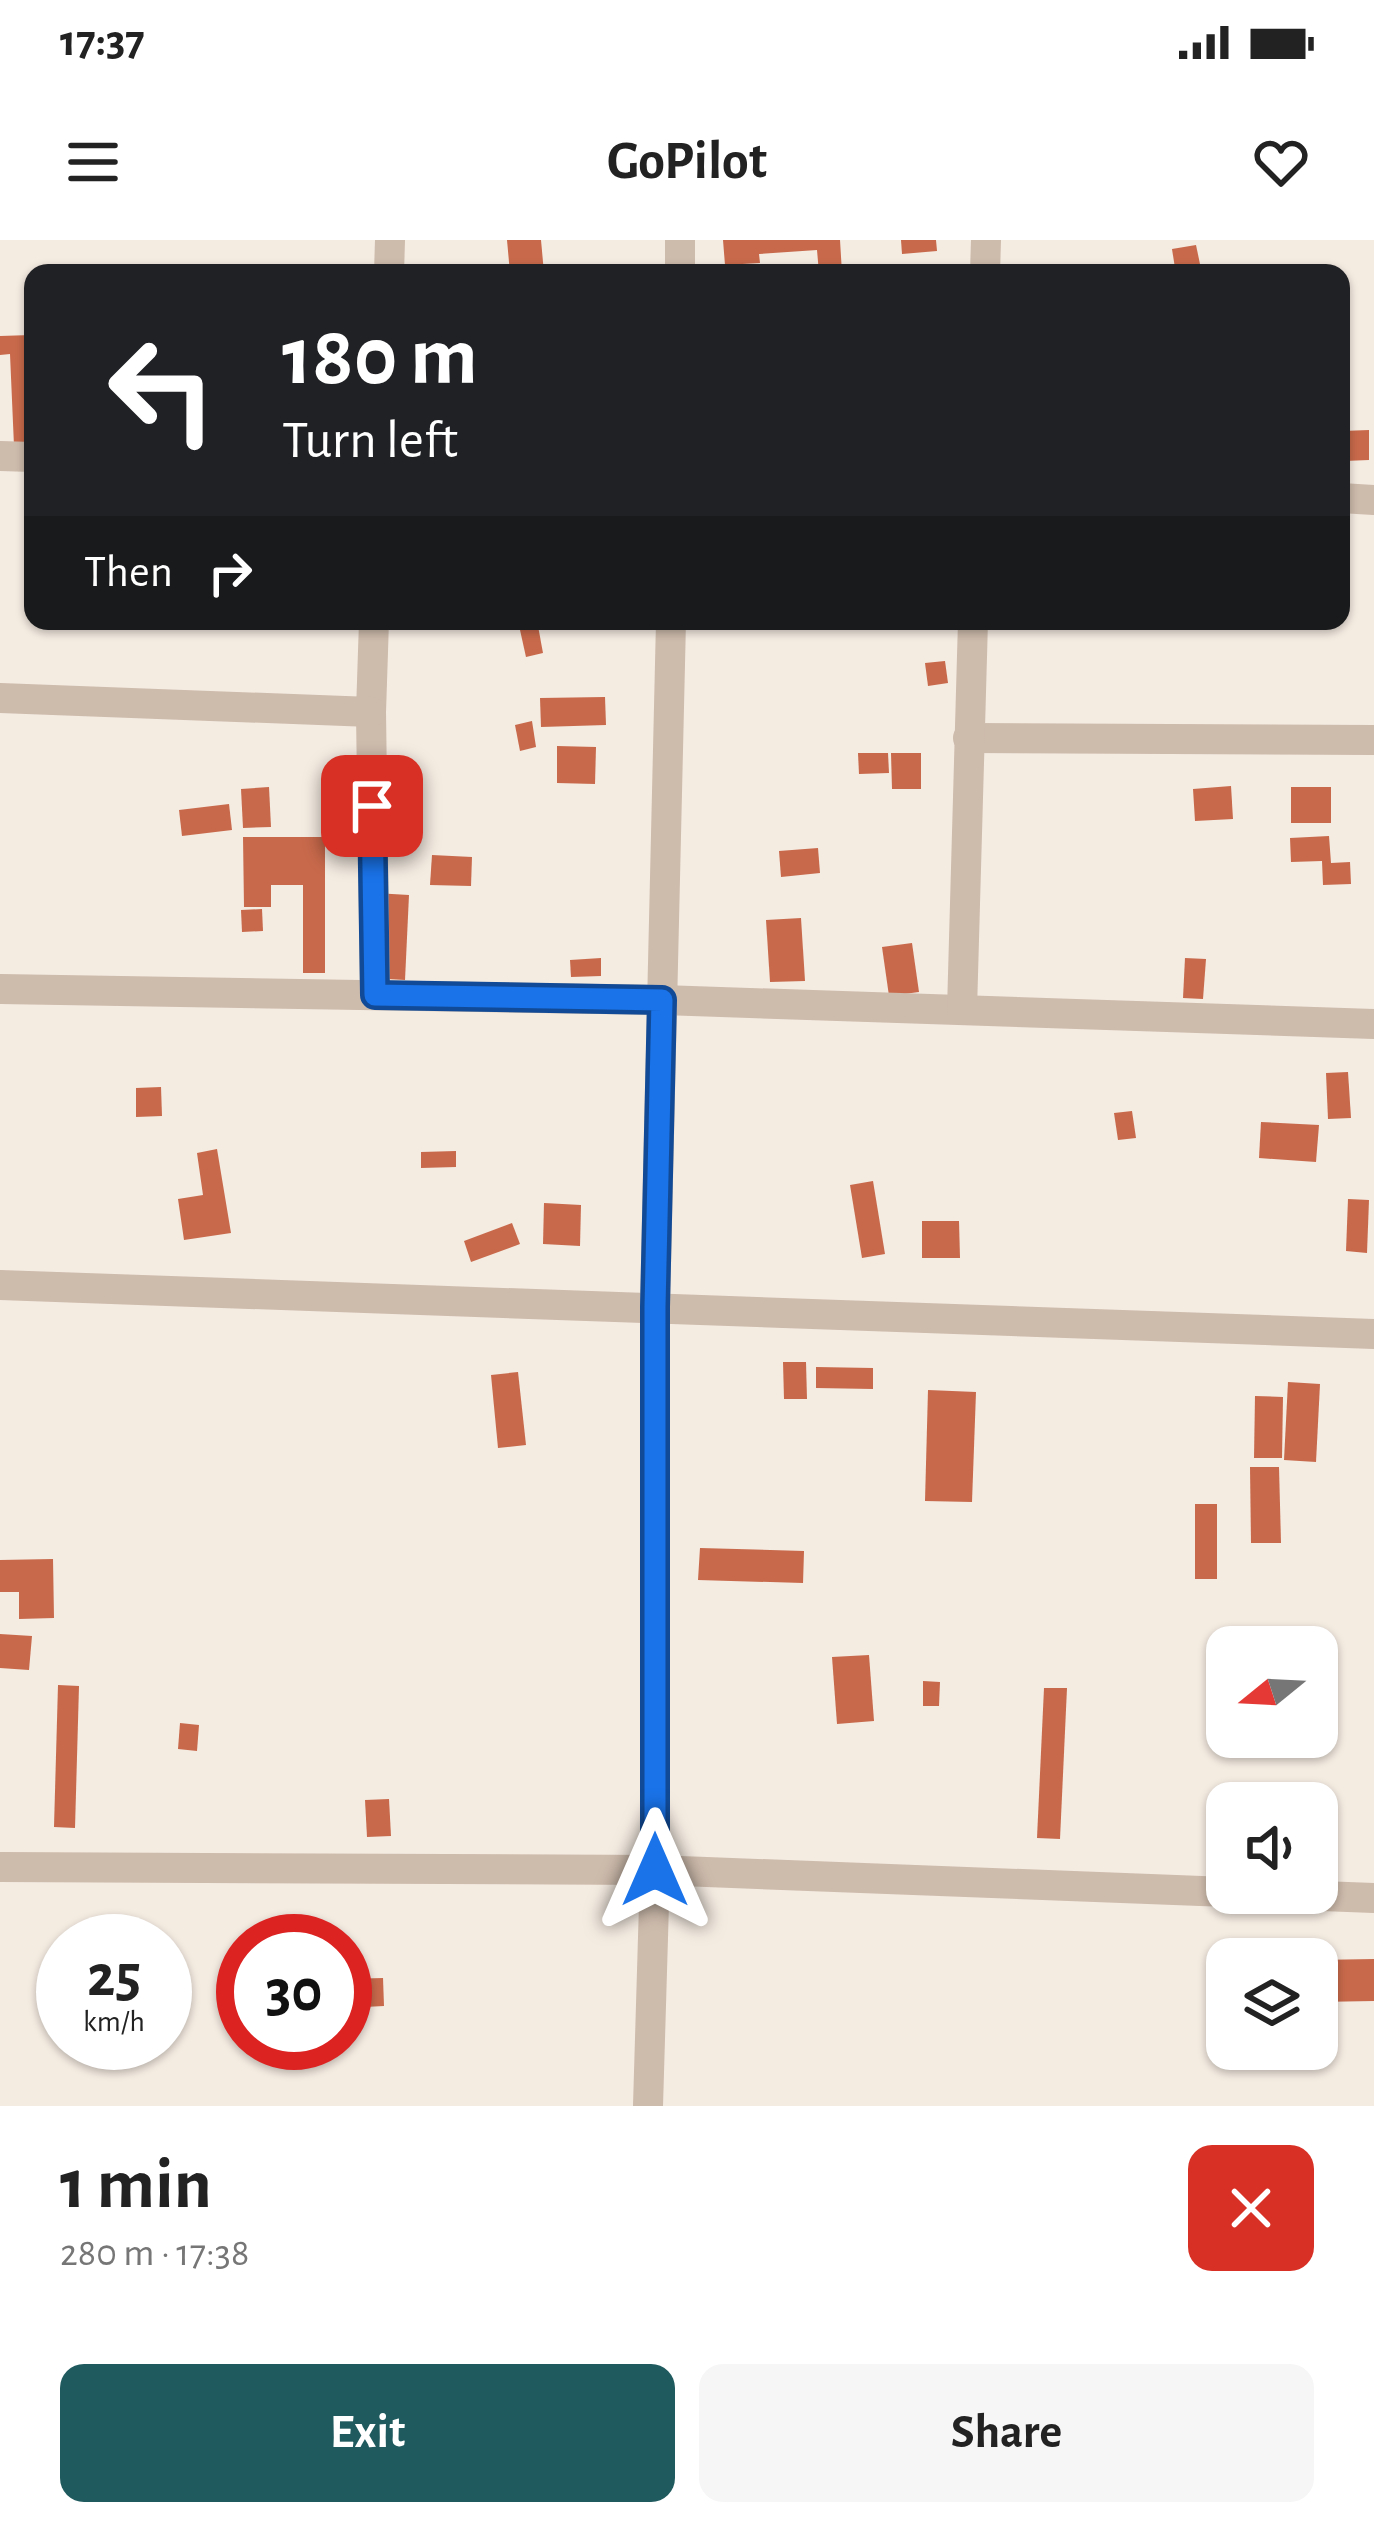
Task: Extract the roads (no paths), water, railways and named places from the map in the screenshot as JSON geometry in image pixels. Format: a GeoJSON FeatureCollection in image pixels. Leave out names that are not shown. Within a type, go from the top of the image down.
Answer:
{"type":"FeatureCollection","features":[{"type":"Feature","properties":{"kind":"street"},"geometry":{"type":"LineString","coordinates":[[374,630],[375,995]]}},
{"type":"Feature","properties":{"kind":"street"},"geometry":{"type":"LineString","coordinates":[[648,2106],[655,1870],[655,1307],[671,630]]}},
{"type":"Feature","properties":{"kind":"street"},"geometry":{"type":"LineString","coordinates":[[962,1010],[973,630]]}},
{"type":"Feature","properties":{"kind":"street"},"geometry":{"type":"LineString","coordinates":[[0,698],[371,712]]}},
{"type":"Feature","properties":{"kind":"street"},"geometry":{"type":"LineString","coordinates":[[968,738],[1374,740]]}},
{"type":"Feature","properties":{"kind":"street"},"geometry":{"type":"LineString","coordinates":[[0,989],[662,1000],[1374,1024]]}},
{"type":"Feature","properties":{"kind":"street"},"geometry":{"type":"LineString","coordinates":[[0,1285],[1374,1334]]}},
{"type":"Feature","properties":{"kind":"street"},"geometry":{"type":"LineString","coordinates":[[0,1868],[655,1870],[1206,1891]]}},
{"type":"Feature","properties":{"kind":"street"},"geometry":{"type":"LineString","coordinates":[[1338,1897],[1374,1898]]}}]}
